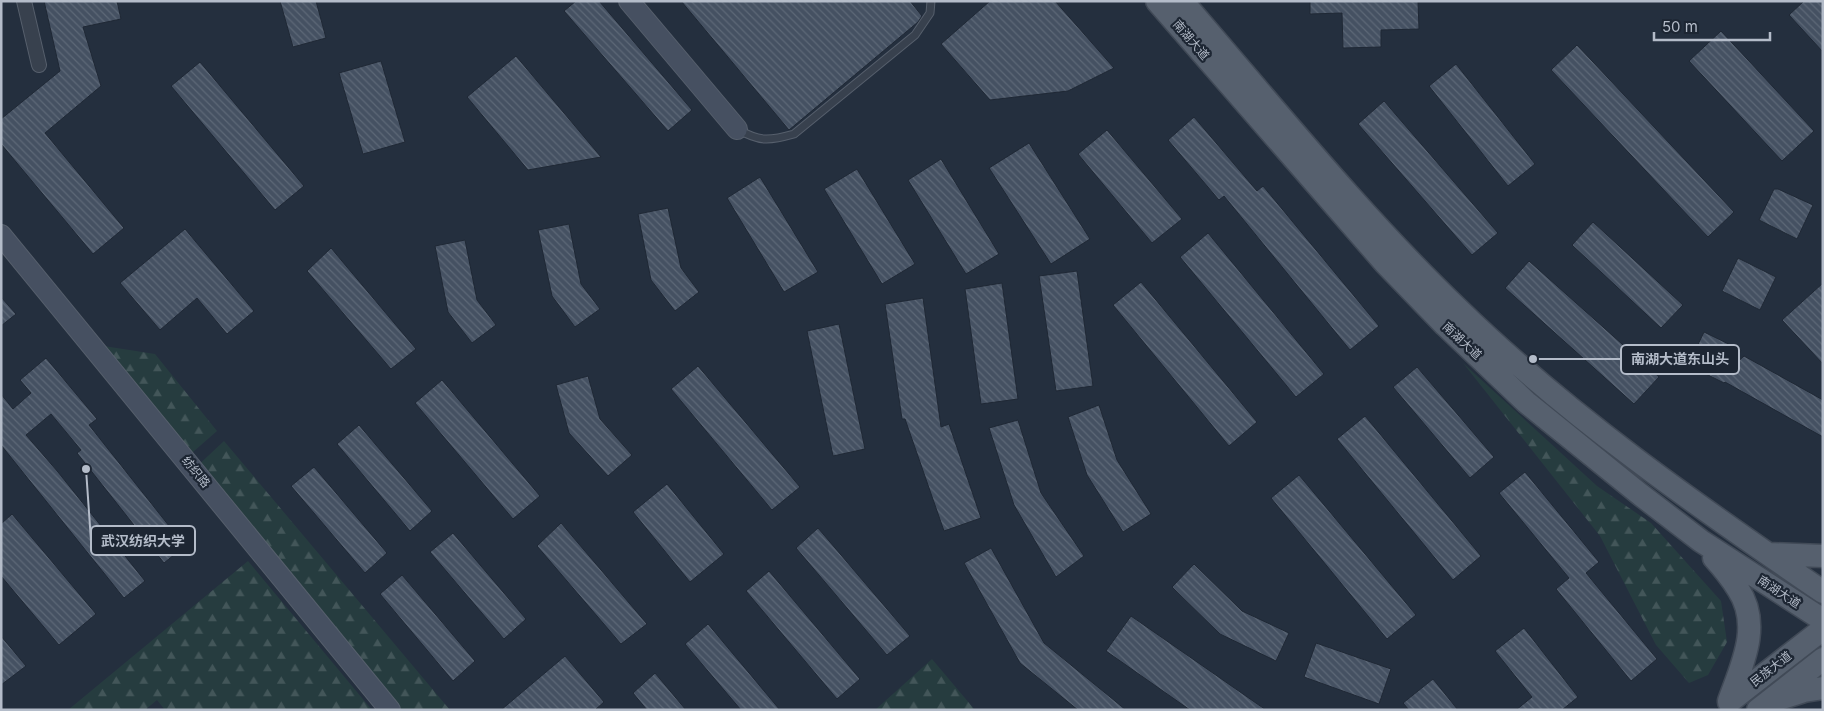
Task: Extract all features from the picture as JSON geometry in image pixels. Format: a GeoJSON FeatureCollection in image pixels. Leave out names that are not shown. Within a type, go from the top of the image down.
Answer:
{"type":"FeatureCollection","features":[{"type":"Feature","properties":{"kind":"main road"},"geometry":{"type":"LineString","coordinates":[[629,1],[737,129]]}},
{"type":"Feature","properties":{"kind":"main road","name":"南湖大道"},"geometry":{"type":"LineString","coordinates":[[1157,1],[1385,263],[1445,326],[1526,402],[1701,541],[1823,620]]}},
{"type":"Feature","properties":{"kind":"main road","name":"南湖大道"},"geometry":{"type":"LineString","coordinates":[[1182,1],[1398,250],[1464,316],[1568,408],[1675,488],[1823,592]]}},
{"type":"Feature","properties":{"kind":"main road","name":"纺织路"},"geometry":{"type":"LineString","coordinates":[[1,235],[390,710]]}},
{"type":"Feature","properties":{"kind":"main road"},"geometry":{"type":"LineString","coordinates":[[1701,541],[1739,591],[1748,612],[1750,629],[1748,644],[1724,706]]}},
{"type":"Feature","properties":{"kind":"main road"},"geometry":{"type":"LineString","coordinates":[[1767,554],[1823,556]]}},
{"type":"Feature","properties":{"kind":"main road","name":"民族大道"},"geometry":{"type":"LineString","coordinates":[[1724,706],[1823,629]]}},
{"type":"Feature","properties":{"kind":"main road","name":"民族大道"},"geometry":{"type":"LineString","coordinates":[[1763,706],[1823,659]]}},
{"type":"Feature","properties":{"kind":"main road"},"geometry":{"type":"LineString","coordinates":[[1763,706],[1804,692],[1823,688]]}},
{"type":"Feature","properties":{"kind":"street"},"geometry":{"type":"LineString","coordinates":[[24,1],[39,65]]}},
{"type":"Feature","properties":{"kind":"lane"},"geometry":{"type":"LineString","coordinates":[[737,129],[752,137],[772,140],[794,134],[915,35],[930,13],[931,1]]}},
{"type":"Feature","properties":{"kind":"green space"},"geometry":{"type":"Polygon","coordinates":[[[91,344],[155,354],[217,431],[185,459],[91,344]]]}},
{"type":"Feature","properties":{"kind":"green space"},"geometry":{"type":"Polygon","coordinates":[[[1463,363],[1597,486],[1651,523],[1721,601],[1727,642],[1708,675],[1689,683],[1656,645],[1600,536],[1463,363]]]}},
{"type":"Feature","properties":{"kind":"green space"},"geometry":{"type":"Polygon","coordinates":[[[224,441],[450,710],[390,710],[193,470],[224,441]]]}},
{"type":"Feature","properties":{"kind":"green space"},"geometry":{"type":"Polygon","coordinates":[[[248,561],[372,710],[165,710],[157,700],[145,710],[68,710],[248,561]]]}},
{"type":"Feature","properties":{"kind":"green space"},"geometry":{"type":"Polygon","coordinates":[[[932,659],[975,710],[875,710],[932,659]]]}},
{"type":"Feature","properties":{"kind":"building"},"geometry":{"type":"Polygon","coordinates":[[[44,1],[117,1],[121,19],[83,27],[101,86],[45,133],[124,228],[93,254],[1,144],[1,119],[60,71],[44,1]]]}},
{"type":"Feature","properties":{"kind":"building"},"geometry":{"type":"Polygon","coordinates":[[[280,1],[316,1],[326,38],[293,47],[280,1]]]}},
{"type":"Feature","properties":{"kind":"building"},"geometry":{"type":"Polygon","coordinates":[[[576,1],[599,1],[692,110],[668,131],[564,11],[576,1]]]}},
{"type":"Feature","properties":{"kind":"building"},"geometry":{"type":"Polygon","coordinates":[[[681,1],[910,1],[922,16],[918,22],[789,130],[681,1]]]}},
{"type":"Feature","properties":{"kind":"building"},"geometry":{"type":"Polygon","coordinates":[[[990,1],[1055,1],[1114,68],[1068,91],[990,100],[941,44],[990,1]]]}},
{"type":"Feature","properties":{"kind":"building"},"geometry":{"type":"Polygon","coordinates":[[[1310,1],[1418,1],[1419,29],[1381,30],[1381,47],[1343,48],[1342,13],[1310,14],[1310,1]]]}},
{"type":"Feature","properties":{"kind":"building"},"geometry":{"type":"Polygon","coordinates":[[[1804,1],[1823,1],[1823,52],[1789,15],[1804,1]]]}},
{"type":"Feature","properties":{"kind":"building"},"geometry":{"type":"Polygon","coordinates":[[[1721,31],[1814,131],[1782,161],[1689,61],[1721,31]]]}},
{"type":"Feature","properties":{"kind":"building"},"geometry":{"type":"Polygon","coordinates":[[[1577,45],[1734,212],[1708,237],[1551,70],[1577,45]]]}},
{"type":"Feature","properties":{"kind":"building"},"geometry":{"type":"Polygon","coordinates":[[[516,56],[601,157],[528,170],[467,97],[516,56]]]}},
{"type":"Feature","properties":{"kind":"building"},"geometry":{"type":"Polygon","coordinates":[[[381,61],[405,142],[363,154],[339,73],[381,61]]]}},
{"type":"Feature","properties":{"kind":"building"},"geometry":{"type":"Polygon","coordinates":[[[200,62],[304,186],[275,210],[171,86],[200,62]]]}},
{"type":"Feature","properties":{"kind":"building"},"geometry":{"type":"Polygon","coordinates":[[[1456,64],[1535,164],[1508,186],[1429,86],[1456,64]]]}},
{"type":"Feature","properties":{"kind":"building"},"geometry":{"type":"Polygon","coordinates":[[[1384,101],[1498,233],[1472,255],[1358,124],[1384,101]]]}},
{"type":"Feature","properties":{"kind":"building"},"geometry":{"type":"Polygon","coordinates":[[[1194,117],[1257,191],[1263,186],[1379,326],[1350,350],[1224,196],[1219,200],[1168,140],[1194,117]]]}},
{"type":"Feature","properties":{"kind":"building"},"geometry":{"type":"Polygon","coordinates":[[[1107,130],[1182,219],[1152,243],[1078,154],[1107,130]]]}},
{"type":"Feature","properties":{"kind":"building"},"geometry":{"type":"Polygon","coordinates":[[[1029,143],[1090,239],[1051,264],[989,168],[1029,143]]]}},
{"type":"Feature","properties":{"kind":"building"},"geometry":{"type":"Polygon","coordinates":[[[941,159],[999,254],[966,274],[908,180],[941,159]]]}},
{"type":"Feature","properties":{"kind":"building"},"geometry":{"type":"Polygon","coordinates":[[[857,169],[915,264],[882,284],[824,189],[857,169]]]}},
{"type":"Feature","properties":{"kind":"building"},"geometry":{"type":"Polygon","coordinates":[[[760,177],[818,272],[784,292],[727,198],[760,177]]]}},
{"type":"Feature","properties":{"kind":"building"},"geometry":{"type":"Polygon","coordinates":[[[1774,189],[1778,189],[1813,205],[1797,239],[1759,220],[1774,189]]]}},
{"type":"Feature","properties":{"kind":"building"},"geometry":{"type":"Polygon","coordinates":[[[668,208],[681,268],[699,292],[675,311],[651,280],[638,214],[668,208]]]}},
{"type":"Feature","properties":{"kind":"building"},"geometry":{"type":"Polygon","coordinates":[[[1593,222],[1683,305],[1661,328],[1572,245],[1593,222]]]}},
{"type":"Feature","properties":{"kind":"building"},"geometry":{"type":"Polygon","coordinates":[[[569,224],[581,284],[600,309],[575,327],[552,296],[538,230],[569,224]]]}},
{"type":"Feature","properties":{"kind":"building"},"geometry":{"type":"Polygon","coordinates":[[[185,229],[254,311],[227,334],[197,298],[160,330],[120,283],[185,229]]]}},
{"type":"Feature","properties":{"kind":"building"},"geometry":{"type":"Polygon","coordinates":[[[1208,233],[1324,374],[1296,397],[1180,257],[1208,233]]]}},
{"type":"Feature","properties":{"kind":"building"},"geometry":{"type":"Polygon","coordinates":[[[465,240],[477,300],[496,325],[472,343],[448,312],[435,246],[465,240]]]}},
{"type":"Feature","properties":{"kind":"building"},"geometry":{"type":"Polygon","coordinates":[[[331,248],[416,349],[391,369],[307,271],[331,248]]]}},
{"type":"Feature","properties":{"kind":"building"},"geometry":{"type":"Polygon","coordinates":[[[1738,258],[1776,277],[1760,310],[1722,291],[1738,258]]]}},
{"type":"Feature","properties":{"kind":"building"},"geometry":{"type":"Polygon","coordinates":[[[1529,261],[1659,377],[1634,404],[1505,288],[1529,261]]]}},
{"type":"Feature","properties":{"kind":"building"},"geometry":{"type":"Polygon","coordinates":[[[1077,271],[1093,386],[1056,391],[1039,276],[1077,271]]]}},
{"type":"Feature","properties":{"kind":"building"},"geometry":{"type":"Polygon","coordinates":[[[1141,282],[1257,422],[1229,446],[1113,305],[1141,282]]]}},
{"type":"Feature","properties":{"kind":"building"},"geometry":{"type":"Polygon","coordinates":[[[1002,283],[1018,399],[981,404],[965,289],[1002,283]]]}},
{"type":"Feature","properties":{"kind":"building"},"geometry":{"type":"Polygon","coordinates":[[[1823,283],[1823,364],[1782,320],[1823,283]]]}},
{"type":"Feature","properties":{"kind":"building"},"geometry":{"type":"Polygon","coordinates":[[[1,297],[16,314],[1,326],[1,297]]]}},
{"type":"Feature","properties":{"kind":"building"},"geometry":{"type":"Polygon","coordinates":[[[923,298],[941,427],[949,424],[981,518],[944,531],[905,419],[902,419],[885,304],[923,298]]]}},
{"type":"Feature","properties":{"kind":"building"},"geometry":{"type":"Polygon","coordinates":[[[839,324],[865,449],[833,456],[807,331],[839,324]]]}},
{"type":"Feature","properties":{"kind":"building"},"geometry":{"type":"Polygon","coordinates":[[[1704,332],[1741,350],[1733,366],[1744,356],[1823,400],[1823,437],[1725,382],[1688,365],[1704,332]]]}},
{"type":"Feature","properties":{"kind":"building"},"geometry":{"type":"Polygon","coordinates":[[[46,358],[97,419],[89,425],[185,546],[164,563],[77,453],[81,450],[51,414],[26,435],[145,581],[124,598],[1,445],[1,394],[13,409],[31,393],[20,380],[46,358]]]}},
{"type":"Feature","properties":{"kind":"building"},"geometry":{"type":"Polygon","coordinates":[[[698,366],[800,487],[772,510],[671,389],[698,366]]]}},
{"type":"Feature","properties":{"kind":"building"},"geometry":{"type":"Polygon","coordinates":[[[1417,367],[1494,457],[1470,478],[1393,387],[1417,367]]]}},
{"type":"Feature","properties":{"kind":"building"},"geometry":{"type":"Polygon","coordinates":[[[588,376],[600,419],[632,455],[608,476],[569,433],[556,385],[588,376]]]}},
{"type":"Feature","properties":{"kind":"building"},"geometry":{"type":"Polygon","coordinates":[[[442,380],[540,496],[513,519],[415,403],[442,380]]]}},
{"type":"Feature","properties":{"kind":"building"},"geometry":{"type":"Polygon","coordinates":[[[1099,405],[1117,460],[1151,514],[1123,532],[1087,475],[1068,417],[1099,405]]]}},
{"type":"Feature","properties":{"kind":"building"},"geometry":{"type":"Polygon","coordinates":[[[1365,416],[1481,556],[1453,580],[1337,439],[1365,416]]]}},
{"type":"Feature","properties":{"kind":"building"},"geometry":{"type":"Polygon","coordinates":[[[1018,420],[1041,493],[1084,556],[1056,577],[1014,505],[989,428],[1018,420]]]}},
{"type":"Feature","properties":{"kind":"building"},"geometry":{"type":"Polygon","coordinates":[[[359,425],[432,511],[410,531],[337,444],[359,425]]]}},
{"type":"Feature","properties":{"kind":"building"},"geometry":{"type":"Polygon","coordinates":[[[314,467],[387,553],[365,573],[291,486],[314,467]]]}},
{"type":"Feature","properties":{"kind":"building"},"geometry":{"type":"Polygon","coordinates":[[[1525,472],[1599,562],[1586,573],[1657,659],[1631,681],[1556,589],[1569,578],[1499,493],[1525,472]]]}},
{"type":"Feature","properties":{"kind":"building"},"geometry":{"type":"Polygon","coordinates":[[[1299,475],[1416,615],[1387,639],[1271,498],[1299,475]]]}},
{"type":"Feature","properties":{"kind":"building"},"geometry":{"type":"Polygon","coordinates":[[[667,484],[724,554],[690,582],[633,512],[667,484]]]}},
{"type":"Feature","properties":{"kind":"building"},"geometry":{"type":"Polygon","coordinates":[[[12,514],[96,614],[59,645],[1,576],[1,524],[12,514]]]}},
{"type":"Feature","properties":{"kind":"building"},"geometry":{"type":"Polygon","coordinates":[[[561,523],[647,624],[621,644],[537,546],[561,523]]]}},
{"type":"Feature","properties":{"kind":"building"},"geometry":{"type":"Polygon","coordinates":[[[818,528],[910,636],[887,655],[796,548],[818,528]]]}},
{"type":"Feature","properties":{"kind":"building"},"geometry":{"type":"Polygon","coordinates":[[[453,533],[526,619],[504,639],[430,552],[453,533]]]}},
{"type":"Feature","properties":{"kind":"building"},"geometry":{"type":"Polygon","coordinates":[[[991,548],[1044,643],[1126,710],[1078,710],[1020,663],[964,563],[991,548]]]}},
{"type":"Feature","properties":{"kind":"building"},"geometry":{"type":"Polygon","coordinates":[[[1194,564],[1242,611],[1289,633],[1276,661],[1220,634],[1172,587],[1194,564]]]}},
{"type":"Feature","properties":{"kind":"building"},"geometry":{"type":"Polygon","coordinates":[[[769,571],[860,679],[837,699],[746,591],[769,571]]]}},
{"type":"Feature","properties":{"kind":"building"},"geometry":{"type":"Polygon","coordinates":[[[402,575],[475,661],[453,681],[380,594],[402,575]]]}},
{"type":"Feature","properties":{"kind":"building"},"geometry":{"type":"Polygon","coordinates":[[[1131,616],[1266,710],[1190,710],[1106,651],[1131,616]]]}},
{"type":"Feature","properties":{"kind":"building"},"geometry":{"type":"Polygon","coordinates":[[[708,624],[780,710],[741,710],[685,644],[708,624]]]}},
{"type":"Feature","properties":{"kind":"building"},"geometry":{"type":"Polygon","coordinates":[[[1524,628],[1578,697],[1562,710],[1516,710],[1532,697],[1495,651],[1524,628]]]}},
{"type":"Feature","properties":{"kind":"building"},"geometry":{"type":"Polygon","coordinates":[[[1,636],[26,666],[1,685],[1,636]]]}},
{"type":"Feature","properties":{"kind":"building"},"geometry":{"type":"Polygon","coordinates":[[[1316,643],[1391,669],[1379,704],[1304,677],[1316,643]]]}},
{"type":"Feature","properties":{"kind":"building"},"geometry":{"type":"Polygon","coordinates":[[[565,656],[604,702],[595,710],[501,710],[565,656]]]}},
{"type":"Feature","properties":{"kind":"building"},"geometry":{"type":"Polygon","coordinates":[[[655,673],[686,710],[647,710],[633,693],[655,673]]]}},
{"type":"Feature","properties":{"kind":"building"},"geometry":{"type":"Polygon","coordinates":[[[1433,679],[1458,710],[1409,710],[1403,703],[1433,679]]]}},
{"type":"Feature","properties":{"kind":"place","name":"南湖大道东山头"},"geometry":{"type":"Point","coordinates":[1533,359]}},
{"type":"Feature","properties":{"kind":"place","name":"武汉纺织大学"},"geometry":{"type":"Point","coordinates":[86,469]}}]}
